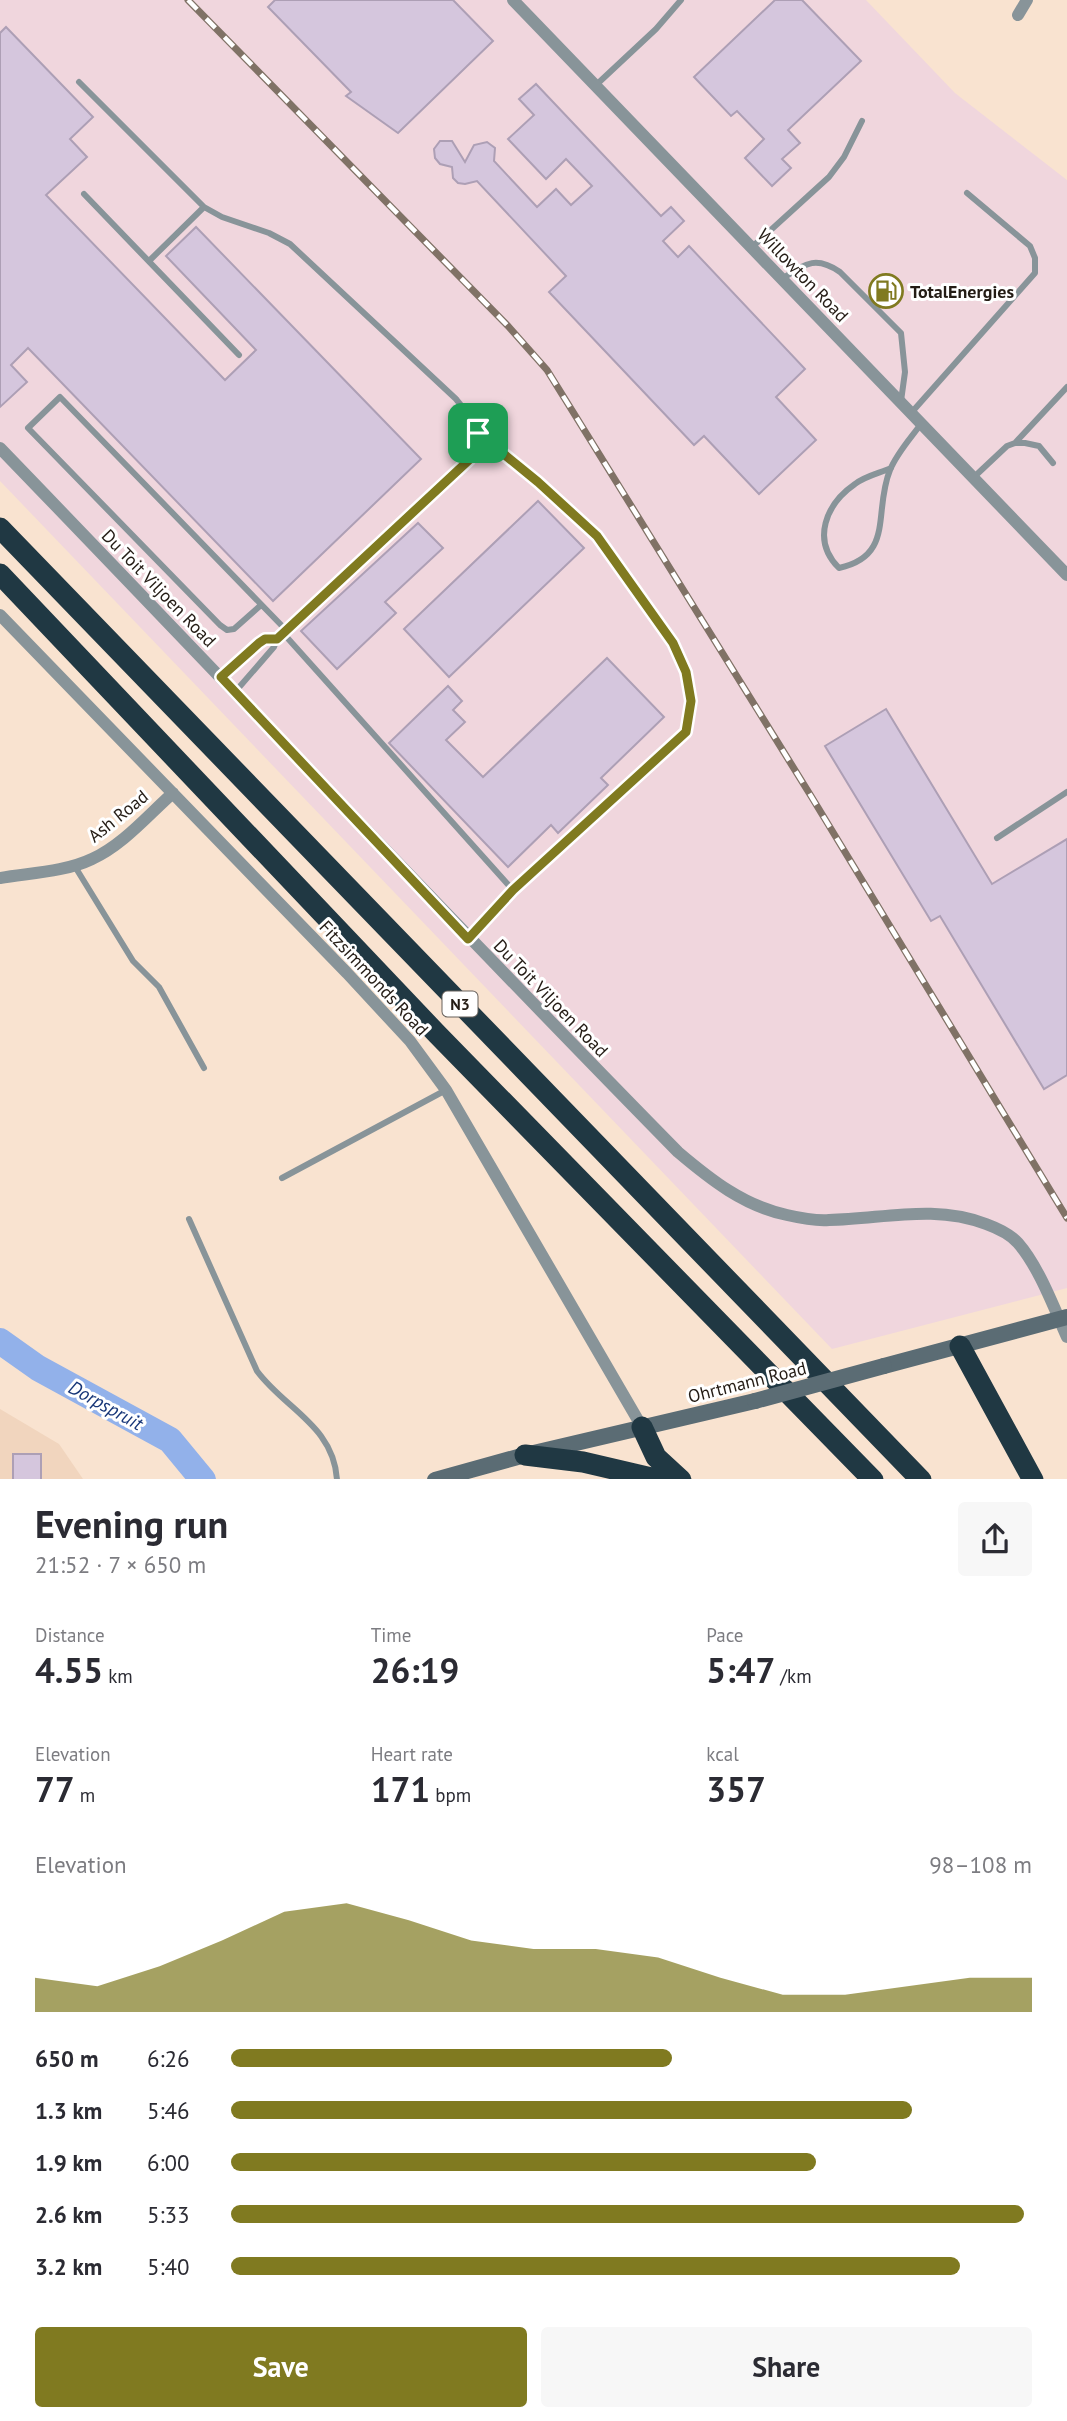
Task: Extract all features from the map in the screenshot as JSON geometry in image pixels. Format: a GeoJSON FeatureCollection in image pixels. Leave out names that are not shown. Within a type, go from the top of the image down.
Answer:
{"type":"FeatureCollection","features":[{"type":"Feature","properties":{"kind":"highway","name":"N3"},"geometry":{"type":"LineString","coordinates":[[0,528],[921,1479]]}},
{"type":"Feature","properties":{"kind":"highway","name":"N3"},"geometry":{"type":"LineString","coordinates":[[0,574],[437,1034],[873,1479]]}},
{"type":"Feature","properties":{"kind":"highway"},"geometry":{"type":"LineString","coordinates":[[960,1346],[1034,1479]]}},
{"type":"Feature","properties":{"kind":"highway"},"geometry":{"type":"LineString","coordinates":[[642,1427],[656,1457],[681,1479]]}},
{"type":"Feature","properties":{"kind":"highway"},"geometry":{"type":"LineString","coordinates":[[525,1455],[583,1462],[660,1479]]}},
{"type":"Feature","properties":{"kind":"main road","name":"Ohrtmann Road"},"geometry":{"type":"LineString","coordinates":[[435,1479],[755,1401],[1063,1318]]}},
{"type":"Feature","properties":{"kind":"street","name":"Willowton Road"},"geometry":{"type":"LineString","coordinates":[[513,0],[1067,575]]}},
{"type":"Feature","properties":{"kind":"street"},"geometry":{"type":"LineString","coordinates":[[1018,15],[1027,0]]}},
{"type":"Feature","properties":{"kind":"street","name":"Du Toit Viljoen Road"},"geometry":{"type":"LineString","coordinates":[[0,448],[468,939],[678,1152],[716,1184],[757,1206],[787,1216],[827,1220],[931,1213],[966,1216],[995,1227],[1016,1241],[1029,1258],[1063,1318],[1067,1337]]}},
{"type":"Feature","properties":{"kind":"street","name":"Fitzsimmonds Road"},"geometry":{"type":"LineString","coordinates":[[0,615],[410,1041],[446,1090],[642,1427]]}},
{"type":"Feature","properties":{"kind":"street","name":"Ash Road"},"geometry":{"type":"LineString","coordinates":[[2,875],[74,865],[108,851],[173,793]]}},
{"type":"Feature","properties":{"kind":"lane"},"geometry":{"type":"LineString","coordinates":[[595,86],[656,29],[681,0]]}},
{"type":"Feature","properties":{"kind":"lane"},"geometry":{"type":"LineString","coordinates":[[79,82],[204,207],[222,217],[269,233],[304,255],[456,399],[469,415],[478,433],[538,482],[597,536],[673,643],[686,672],[691,701],[686,732],[513,890],[468,939]]}},
{"type":"Feature","properties":{"kind":"lane"},"geometry":{"type":"LineString","coordinates":[[751,247],[829,177],[844,158],[862,121]]}},
{"type":"Feature","properties":{"kind":"lane"},"geometry":{"type":"LineString","coordinates":[[912,412],[1035,273],[1035,258],[1030,246],[967,193]]}},
{"type":"Feature","properties":{"kind":"lane"},"geometry":{"type":"LineString","coordinates":[[84,194],[239,355]]}},
{"type":"Feature","properties":{"kind":"lane"},"geometry":{"type":"LineString","coordinates":[[149,261],[204,207]]}},
{"type":"Feature","properties":{"kind":"lane"},"geometry":{"type":"LineString","coordinates":[[782,279],[811,262],[829,264],[901,333],[905,372],[901,401]]}},
{"type":"Feature","properties":{"kind":"lane"},"geometry":{"type":"LineString","coordinates":[[974,477],[1007,446],[1015,443],[1067,387]]}},
{"type":"Feature","properties":{"kind":"lane"},"geometry":{"type":"LineString","coordinates":[[261,605],[234,629],[227,630],[28,428],[60,397],[261,605],[513,890]]}},
{"type":"Feature","properties":{"kind":"lane"},"geometry":{"type":"LineString","coordinates":[[891,468],[857,482],[832,507],[825,531],[825,548],[830,559],[839,568],[858,563],[871,553],[878,538],[885,484],[891,468],[922,423]]}},
{"type":"Feature","properties":{"kind":"lane"},"geometry":{"type":"LineString","coordinates":[[235,692],[274,647],[277,639],[469,460],[476,449],[478,433]]}},
{"type":"Feature","properties":{"kind":"lane"},"geometry":{"type":"LineString","coordinates":[[1015,443],[1039,446],[1052,463]]}},
{"type":"Feature","properties":{"kind":"lane"},"geometry":{"type":"LineString","coordinates":[[221,677],[259,643],[265,639],[277,639]]}},
{"type":"Feature","properties":{"kind":"lane"},"geometry":{"type":"LineString","coordinates":[[997,838],[1067,792]]}},
{"type":"Feature","properties":{"kind":"lane"},"geometry":{"type":"LineString","coordinates":[[74,865],[133,961],[159,988],[204,1068]]}},
{"type":"Feature","properties":{"kind":"lane"},"geometry":{"type":"LineString","coordinates":[[282,1178],[446,1090]]}},
{"type":"Feature","properties":{"kind":"lane"},"geometry":{"type":"LineString","coordinates":[[189,1219],[257,1371],[268,1386],[312,1423],[327,1441],[337,1479]]}},
{"type":"Feature","properties":{"kind":"shaded area"},"geometry":{"type":"Polygon","coordinates":[[[0,0],[866,0],[955,93],[1067,180],[1067,1288],[832,1349],[0,481],[0,0]]]}},
{"type":"Feature","properties":{"kind":"shaded area"},"geometry":{"type":"Polygon","coordinates":[[[0,1409],[59,1444],[83,1479],[0,1479],[0,1409]]]}},
{"type":"Feature","properties":{"kind":"building"},"geometry":{"type":"Polygon","coordinates":[[[275,0],[453,0],[493,41],[398,133],[346,96],[351,92],[268,7],[275,0]]]}},
{"type":"Feature","properties":{"kind":"building"},"geometry":{"type":"Polygon","coordinates":[[[775,0],[802,0],[861,61],[788,130],[800,143],[782,159],[791,168],[772,186],[745,158],[764,139],[737,111],[731,116],[694,77],[775,0]]]}},
{"type":"Feature","properties":{"kind":"building"},"geometry":{"type":"Polygon","coordinates":[[[6,27],[93,117],[70,139],[87,157],[46,195],[225,380],[256,350],[166,256],[196,227],[421,459],[273,601],[28,348],[11,365],[27,382],[0,407],[0,33],[6,27]]]}},
{"type":"Feature","properties":{"kind":"building"},"geometry":{"type":"Polygon","coordinates":[[[536,84],[661,216],[671,207],[684,221],[663,241],[678,257],[689,246],[805,369],[776,397],[816,440],[759,494],[704,436],[694,445],[549,292],[566,276],[477,181],[458,183],[453,178],[452,167],[440,164],[435,158],[434,149],[440,141],[452,141],[465,162],[474,145],[487,142],[495,148],[494,161],[537,207],[556,189],[571,205],[592,186],[566,159],[546,179],[508,139],[534,115],[519,99],[536,84]]]}},
{"type":"Feature","properties":{"kind":"building"},"geometry":{"type":"Polygon","coordinates":[[[538,501],[584,548],[449,677],[404,629],[538,501]]]}},
{"type":"Feature","properties":{"kind":"building"},"geometry":{"type":"Polygon","coordinates":[[[418,523],[443,548],[385,602],[396,613],[337,669],[301,631],[418,523]]]}},
{"type":"Feature","properties":{"kind":"building"},"geometry":{"type":"Polygon","coordinates":[[[607,658],[664,717],[601,778],[608,785],[558,833],[551,825],[508,867],[389,743],[448,686],[462,701],[453,710],[465,722],[446,740],[483,777],[607,658]]]}},
{"type":"Feature","properties":{"kind":"building"},"geometry":{"type":"Polygon","coordinates":[[[886,709],[992,884],[1067,839],[1067,1075],[1044,1089],[940,916],[931,921],[825,746],[886,709]]]}},
{"type":"Feature","properties":{"kind":"building"},"geometry":{"type":"Polygon","coordinates":[[[13,1454],[41,1454],[41,1479],[13,1479],[13,1454]]]}},
{"type":"Feature","properties":{"kind":"waterway","name":"Dorpspruit"},"geometry":{"type":"LineString","coordinates":[[0,1341],[38,1368],[170,1440],[202,1479]]}},
{"type":"Feature","properties":{"kind":"railway"},"geometry":{"type":"LineString","coordinates":[[188,0],[508,326],[547,370],[811,796],[1067,1218]]}},
{"type":"Feature","properties":{"kind":"place","name":"TotalEnergies"},"geometry":{"type":"Point","coordinates":[886,291]}},
{"type":"Feature","properties":{"kind":"route"},"geometry":{"type":"LineString","coordinates":[[478,433],[538,482],[597,536],[673,643],[686,672],[691,701],[686,732],[513,890],[468,939],[221,677],[259,643],[265,639],[277,639],[469,460],[476,449],[478,433]]}}]}
